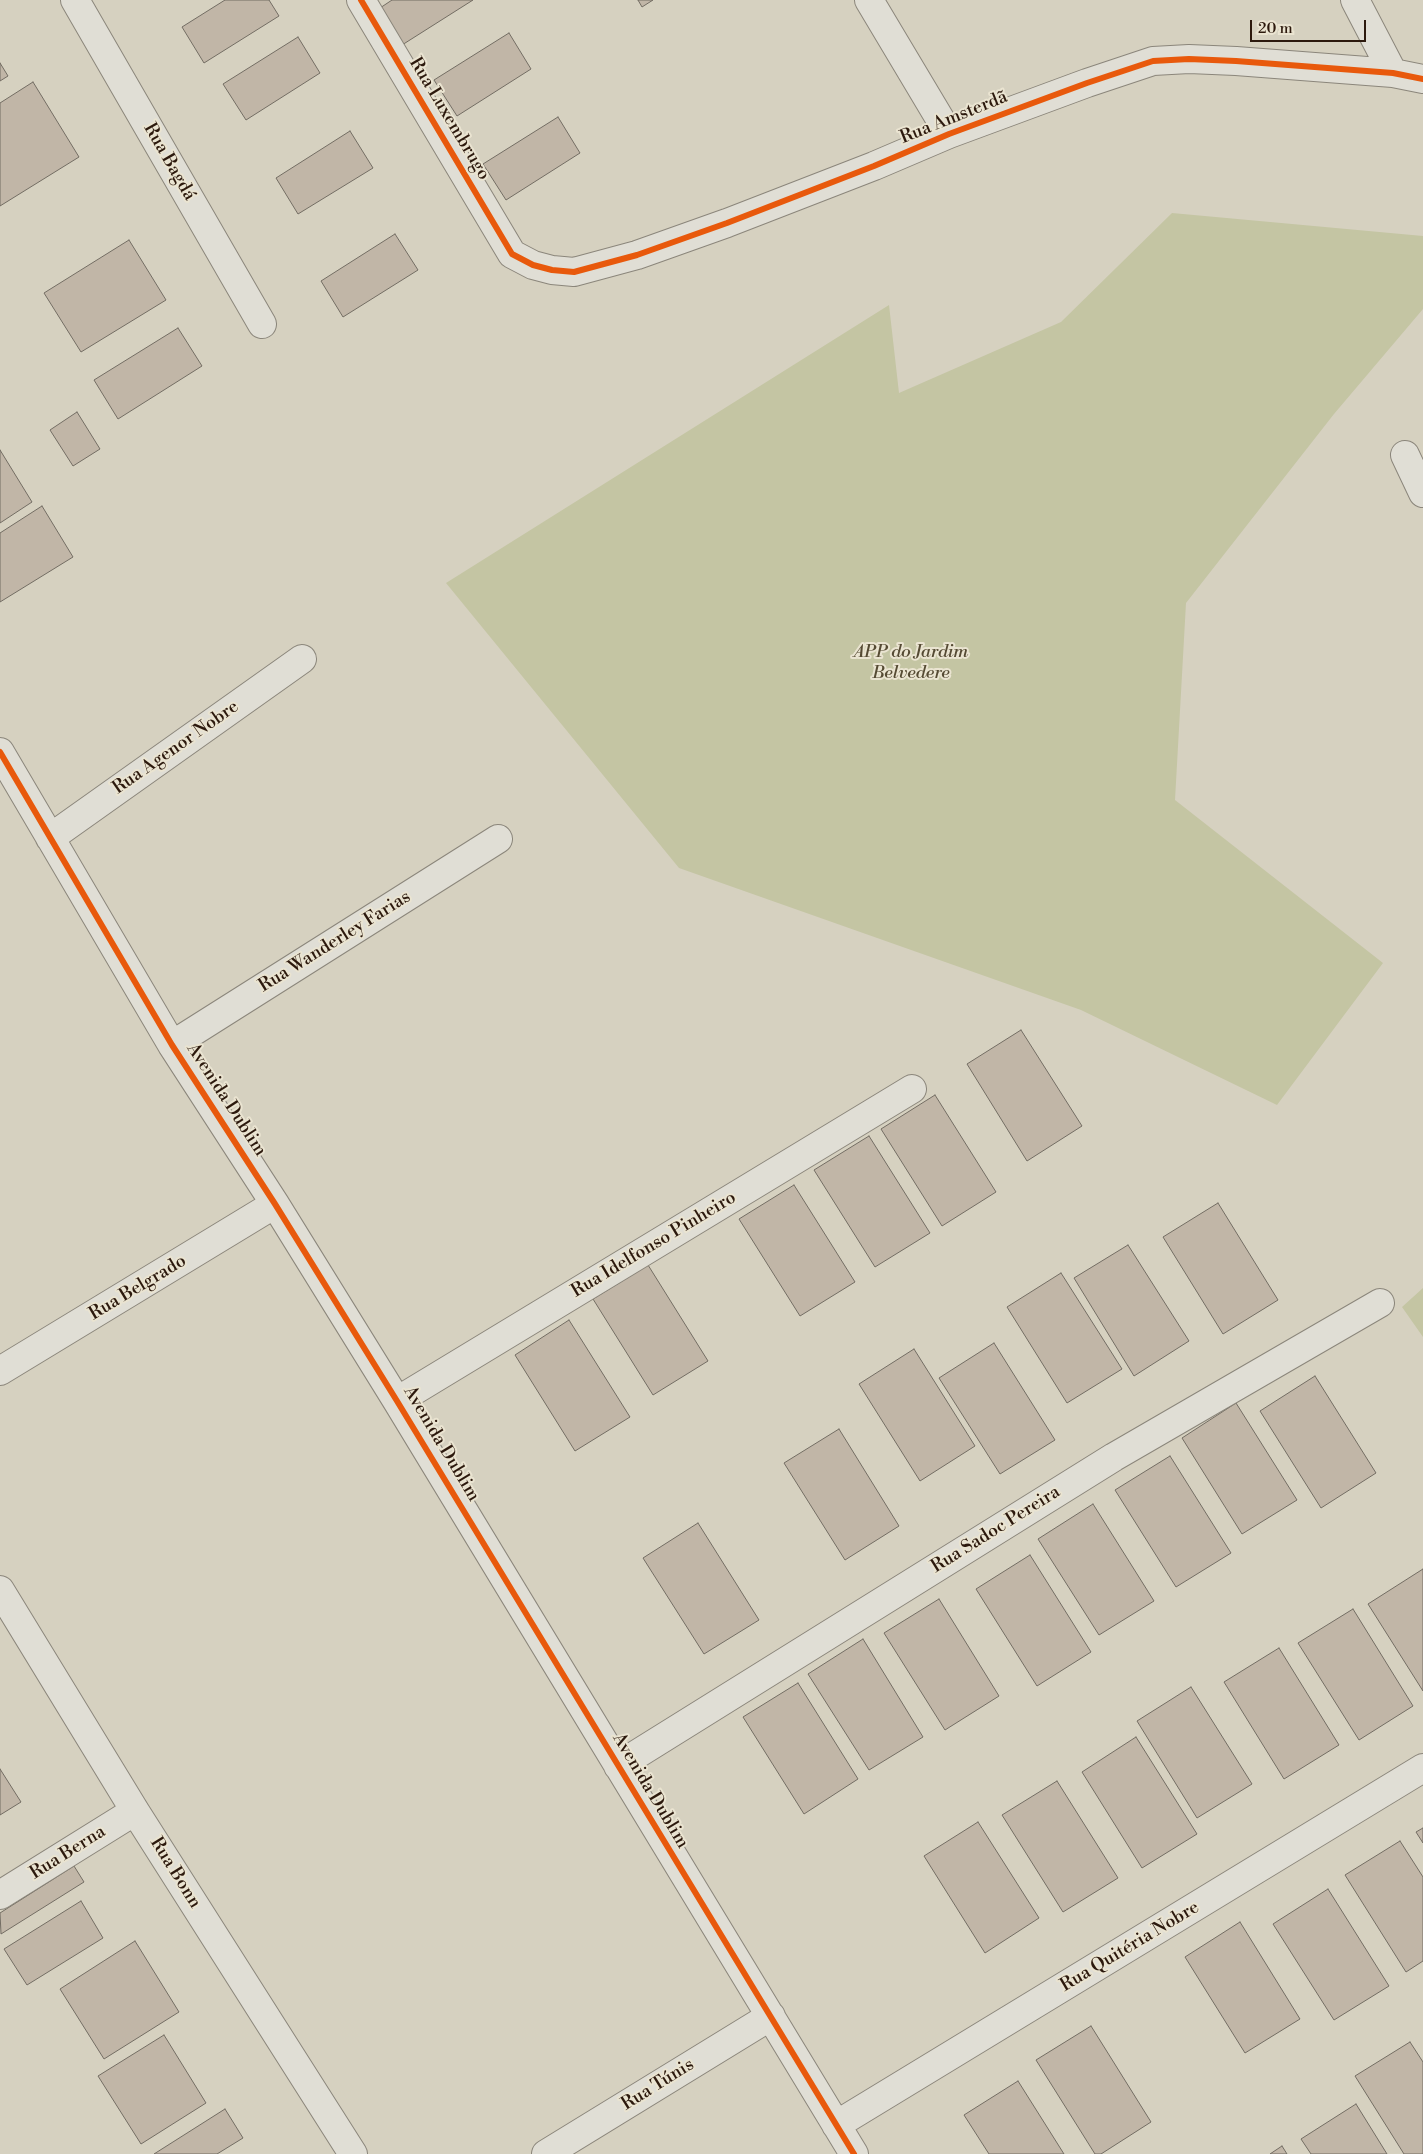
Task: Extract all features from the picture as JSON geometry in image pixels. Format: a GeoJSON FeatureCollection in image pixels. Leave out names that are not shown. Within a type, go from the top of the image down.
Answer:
{"type":"FeatureCollection","features":[{"type":"Feature","properties":{"kind":"street","name":"Rua Bagdá"},"geometry":{"type":"LineString","coordinates":[[75,0],[262,324]]}},
{"type":"Feature","properties":{"kind":"street","name":"Rua Luxembrugo"},"geometry":{"type":"LineString","coordinates":[[361,0],[512,254]]}},
{"type":"Feature","properties":{"kind":"street"},"geometry":{"type":"LineString","coordinates":[[869,0],[949,134]]}},
{"type":"Feature","properties":{"kind":"street"},"geometry":{"type":"LineString","coordinates":[[1355,0],[1393,73]]}},
{"type":"Feature","properties":{"kind":"street","name":"Rua Amsterdã"},"geometry":{"type":"LineString","coordinates":[[512,254],[533,265],[552,270],[574,272],[637,256],[819,188],[949,134],[1087,83],[1153,61],[1189,59],[1236,61],[1393,73],[1423,79]]}},
{"type":"Feature","properties":{"kind":"street"},"geometry":{"type":"LineString","coordinates":[[1405,455],[1423,493]]}},
{"type":"Feature","properties":{"kind":"street","name":"Rua Agenor Nobre"},"geometry":{"type":"LineString","coordinates":[[50,838],[302,659]]}},
{"type":"Feature","properties":{"kind":"street","name":"Avenida Dublim"},"geometry":{"type":"LineString","coordinates":[[0,752],[172,1045],[275,1204],[397,1401],[854,2154]]}},
{"type":"Feature","properties":{"kind":"street","name":"Rua Wanderley Farias"},"geometry":{"type":"LineString","coordinates":[[172,1045],[498,839]]}},
{"type":"Feature","properties":{"kind":"street","name":"Rua Idelfonso Pinheiro"},"geometry":{"type":"LineString","coordinates":[[397,1401],[912,1089]]}},
{"type":"Feature","properties":{"kind":"street","name":"Rua Belgrado"},"geometry":{"type":"LineString","coordinates":[[0,1371],[275,1204]]}},
{"type":"Feature","properties":{"kind":"street","name":"Rua Sadoc Pereira"},"geometry":{"type":"LineString","coordinates":[[618,1766],[1114,1457],[1380,1303]]}},
{"type":"Feature","properties":{"kind":"street","name":"Rua Bonn"},"geometry":{"type":"LineString","coordinates":[[0,1590],[135,1811],[353,2154]]}},
{"type":"Feature","properties":{"kind":"street","name":"Rua Quitéria Nobre"},"geometry":{"type":"LineString","coordinates":[[836,2125],[1423,1768]]}},
{"type":"Feature","properties":{"kind":"street","name":"Rua Berna"},"geometry":{"type":"LineString","coordinates":[[0,1895],[135,1811]]}},
{"type":"Feature","properties":{"kind":"street","name":"Rua Túnis"},"geometry":{"type":"LineString","coordinates":[[546,2154],[771,2016]]}},
{"type":"Feature","properties":{"kind":"green space","name":"APP do Jardim Belvedere"},"geometry":{"type":"Polygon","coordinates":[[[1172,213],[1423,236],[1423,309],[1334,414],[1186,603],[1175,800],[1383,963],[1277,1105],[1081,1010],[679,868],[446,583],[889,305],[899,393],[1061,322],[1172,213]]]}},
{"type":"Feature","properties":{"kind":"green space"},"geometry":{"type":"Polygon","coordinates":[[[1423,1288],[1423,1337],[1402,1307],[1423,1288]]]}},
{"type":"Feature","properties":{"kind":"building"},"geometry":{"type":"Polygon","coordinates":[[[225,0],[269,0],[279,16],[204,63],[182,27],[225,0]]]}},
{"type":"Feature","properties":{"kind":"building"},"geometry":{"type":"Polygon","coordinates":[[[392,0],[473,0],[402,45],[380,8],[392,0]]]}},
{"type":"Feature","properties":{"kind":"building"},"geometry":{"type":"Polygon","coordinates":[[[638,0],[653,0],[642,7],[638,0]]]}},
{"type":"Feature","properties":{"kind":"building"},"geometry":{"type":"Polygon","coordinates":[[[509,33],[531,69],[457,116],[434,80],[509,33]]]}},
{"type":"Feature","properties":{"kind":"building"},"geometry":{"type":"Polygon","coordinates":[[[298,37],[320,73],[246,120],[223,84],[298,37]]]}},
{"type":"Feature","properties":{"kind":"building"},"geometry":{"type":"Polygon","coordinates":[[[0,63],[8,76],[0,81],[0,63]]]}},
{"type":"Feature","properties":{"kind":"building"},"geometry":{"type":"Polygon","coordinates":[[[33,82],[79,157],[0,206],[0,103],[33,82]]]}},
{"type":"Feature","properties":{"kind":"building"},"geometry":{"type":"Polygon","coordinates":[[[558,117],[580,153],[506,200],[483,164],[558,117]]]}},
{"type":"Feature","properties":{"kind":"building"},"geometry":{"type":"Polygon","coordinates":[[[350,131],[373,168],[298,214],[276,178],[350,131]]]}},
{"type":"Feature","properties":{"kind":"building"},"geometry":{"type":"Polygon","coordinates":[[[395,234],[418,270],[343,317],[321,281],[395,234]]]}},
{"type":"Feature","properties":{"kind":"building"},"geometry":{"type":"Polygon","coordinates":[[[129,240],[166,300],[81,352],[44,293],[129,240]]]}},
{"type":"Feature","properties":{"kind":"building"},"geometry":{"type":"Polygon","coordinates":[[[178,328],[202,366],[118,419],[94,380],[178,328]]]}},
{"type":"Feature","properties":{"kind":"building"},"geometry":{"type":"Polygon","coordinates":[[[77,412],[100,449],[73,466],[50,430],[77,412]]]}},
{"type":"Feature","properties":{"kind":"building"},"geometry":{"type":"Polygon","coordinates":[[[0,450],[32,502],[0,523],[0,450]]]}},
{"type":"Feature","properties":{"kind":"building"},"geometry":{"type":"Polygon","coordinates":[[[42,506],[73,557],[0,602],[0,533],[42,506]]]}},
{"type":"Feature","properties":{"kind":"building"},"geometry":{"type":"Polygon","coordinates":[[[1021,1030],[1082,1126],[1027,1161],[967,1064],[1021,1030]]]}},
{"type":"Feature","properties":{"kind":"building"},"geometry":{"type":"Polygon","coordinates":[[[935,1095],[996,1192],[942,1226],[881,1129],[935,1095]]]}},
{"type":"Feature","properties":{"kind":"building"},"geometry":{"type":"Polygon","coordinates":[[[869,1136],[930,1233],[875,1267],[814,1170],[869,1136]]]}},
{"type":"Feature","properties":{"kind":"building"},"geometry":{"type":"Polygon","coordinates":[[[794,1185],[855,1282],[800,1316],[739,1219],[794,1185]]]}},
{"type":"Feature","properties":{"kind":"building"},"geometry":{"type":"Polygon","coordinates":[[[1218,1203],[1278,1300],[1223,1334],[1163,1237],[1218,1203]]]}},
{"type":"Feature","properties":{"kind":"building"},"geometry":{"type":"Polygon","coordinates":[[[1128,1245],[1189,1341],[1134,1376],[1074,1278],[1128,1245]]]}},
{"type":"Feature","properties":{"kind":"building"},"geometry":{"type":"Polygon","coordinates":[[[648,1265],[708,1361],[653,1395],[593,1299],[648,1265]]]}},
{"type":"Feature","properties":{"kind":"building"},"geometry":{"type":"Polygon","coordinates":[[[1061,1273],[1122,1369],[1067,1403],[1007,1307],[1061,1273]]]}},
{"type":"Feature","properties":{"kind":"building"},"geometry":{"type":"Polygon","coordinates":[[[569,1320],[630,1417],[575,1451],[515,1355],[569,1320]]]}},
{"type":"Feature","properties":{"kind":"building"},"geometry":{"type":"Polygon","coordinates":[[[994,1343],[1055,1440],[1000,1474],[939,1378],[994,1343]]]}},
{"type":"Feature","properties":{"kind":"building"},"geometry":{"type":"Polygon","coordinates":[[[914,1349],[975,1446],[920,1481],[859,1384],[914,1349]]]}},
{"type":"Feature","properties":{"kind":"building"},"geometry":{"type":"Polygon","coordinates":[[[1315,1376],[1376,1473],[1321,1508],[1260,1411],[1315,1376]]]}},
{"type":"Feature","properties":{"kind":"building"},"geometry":{"type":"Polygon","coordinates":[[[1236,1403],[1297,1500],[1242,1534],[1182,1438],[1236,1403]]]}},
{"type":"Feature","properties":{"kind":"building"},"geometry":{"type":"Polygon","coordinates":[[[839,1429],[899,1526],[845,1560],[784,1463],[839,1429]]]}},
{"type":"Feature","properties":{"kind":"building"},"geometry":{"type":"Polygon","coordinates":[[[1170,1456],[1231,1553],[1176,1587],[1115,1490],[1170,1456]]]}},
{"type":"Feature","properties":{"kind":"building"},"geometry":{"type":"Polygon","coordinates":[[[1093,1504],[1154,1601],[1099,1635],[1038,1539],[1093,1504]]]}},
{"type":"Feature","properties":{"kind":"building"},"geometry":{"type":"Polygon","coordinates":[[[698,1523],[759,1620],[704,1654],[643,1558],[698,1523]]]}},
{"type":"Feature","properties":{"kind":"building"},"geometry":{"type":"Polygon","coordinates":[[[1030,1555],[1091,1652],[1037,1686],[976,1589],[1030,1555]]]}},
{"type":"Feature","properties":{"kind":"building"},"geometry":{"type":"Polygon","coordinates":[[[1423,1569],[1423,1691],[1368,1604],[1423,1569]]]}},
{"type":"Feature","properties":{"kind":"building"},"geometry":{"type":"Polygon","coordinates":[[[939,1599],[999,1696],[945,1730],[884,1633],[939,1599]]]}},
{"type":"Feature","properties":{"kind":"building"},"geometry":{"type":"Polygon","coordinates":[[[1353,1609],[1413,1706],[1359,1740],[1298,1643],[1353,1609]]]}},
{"type":"Feature","properties":{"kind":"building"},"geometry":{"type":"Polygon","coordinates":[[[863,1639],[923,1737],[869,1770],[808,1674],[863,1639]]]}},
{"type":"Feature","properties":{"kind":"building"},"geometry":{"type":"Polygon","coordinates":[[[1279,1648],[1339,1745],[1284,1779],[1224,1682],[1279,1648]]]}},
{"type":"Feature","properties":{"kind":"building"},"geometry":{"type":"Polygon","coordinates":[[[798,1683],[858,1779],[804,1814],[743,1717],[798,1683]]]}},
{"type":"Feature","properties":{"kind":"building"},"geometry":{"type":"Polygon","coordinates":[[[1191,1687],[1252,1784],[1197,1818],[1137,1721],[1191,1687]]]}},
{"type":"Feature","properties":{"kind":"building"},"geometry":{"type":"Polygon","coordinates":[[[1136,1737],[1197,1834],[1142,1868],[1082,1772],[1136,1737]]]}},
{"type":"Feature","properties":{"kind":"building"},"geometry":{"type":"Polygon","coordinates":[[[0,1769],[21,1802],[0,1815],[0,1769]]]}},
{"type":"Feature","properties":{"kind":"building"},"geometry":{"type":"Polygon","coordinates":[[[1057,1781],[1118,1878],[1063,1912],[1002,1815],[1057,1781]]]}},
{"type":"Feature","properties":{"kind":"building"},"geometry":{"type":"Polygon","coordinates":[[[978,1822],[1039,1918],[985,1953],[924,1856],[978,1822]]]}},
{"type":"Feature","properties":{"kind":"building"},"geometry":{"type":"Polygon","coordinates":[[[1423,1828],[1423,1843],[1416,1832],[1423,1828]]]}},
{"type":"Feature","properties":{"kind":"building"},"geometry":{"type":"Polygon","coordinates":[[[1400,1841],[1423,1877],[1423,1961],[1406,1972],[1345,1875],[1400,1841]]]}},
{"type":"Feature","properties":{"kind":"building"},"geometry":{"type":"Polygon","coordinates":[[[74,1866],[84,1882],[1,1934],[0,1913],[74,1866]]]}},
{"type":"Feature","properties":{"kind":"building"},"geometry":{"type":"Polygon","coordinates":[[[1328,1889],[1389,1986],[1334,2020],[1273,1924],[1328,1889]]]}},
{"type":"Feature","properties":{"kind":"building"},"geometry":{"type":"Polygon","coordinates":[[[81,1901],[103,1938],[27,1985],[4,1949],[81,1901]]]}},
{"type":"Feature","properties":{"kind":"building"},"geometry":{"type":"Polygon","coordinates":[[[1240,1922],[1300,2019],[1245,2053],[1185,1957],[1240,1922]]]}},
{"type":"Feature","properties":{"kind":"building"},"geometry":{"type":"Polygon","coordinates":[[[135,1941],[179,2012],[104,2059],[60,1989],[135,1941]]]}},
{"type":"Feature","properties":{"kind":"building"},"geometry":{"type":"Polygon","coordinates":[[[1091,2026],[1151,2122],[1101,2154],[1095,2154],[1036,2060],[1091,2026]]]}},
{"type":"Feature","properties":{"kind":"building"},"geometry":{"type":"Polygon","coordinates":[[[164,2035],[206,2103],[141,2144],[98,2076],[164,2035]]]}},
{"type":"Feature","properties":{"kind":"building"},"geometry":{"type":"Polygon","coordinates":[[[1410,2042],[1423,2062],[1423,2154],[1404,2154],[1355,2076],[1410,2042]]]}},
{"type":"Feature","properties":{"kind":"building"},"geometry":{"type":"Polygon","coordinates":[[[1018,2081],[1064,2154],[989,2154],[964,2115],[1018,2081]]]}},
{"type":"Feature","properties":{"kind":"building"},"geometry":{"type":"Polygon","coordinates":[[[1356,2104],[1387,2154],[1311,2154],[1301,2139],[1356,2104]]]}},
{"type":"Feature","properties":{"kind":"building"},"geometry":{"type":"Polygon","coordinates":[[[225,2109],[243,2138],[217,2154],[154,2154],[225,2109]]]}},
{"type":"Feature","properties":{"kind":"building"},"geometry":{"type":"Polygon","coordinates":[[[1282,2146],[1287,2154],[1270,2154],[1282,2146]]]}},
{"type":"Feature","properties":{"kind":"cycle path"},"geometry":{"type":"LineString","coordinates":[[361,0],[512,254],[533,265],[552,270],[574,272],[637,255],[727,223],[874,166],[949,134],[1087,83],[1153,61],[1189,59],[1236,61],[1393,73],[1423,79]]}},
{"type":"Feature","properties":{"kind":"cycle path"},"geometry":{"type":"LineString","coordinates":[[0,752],[172,1045],[275,1204],[397,1401],[854,2154]]}}]}
